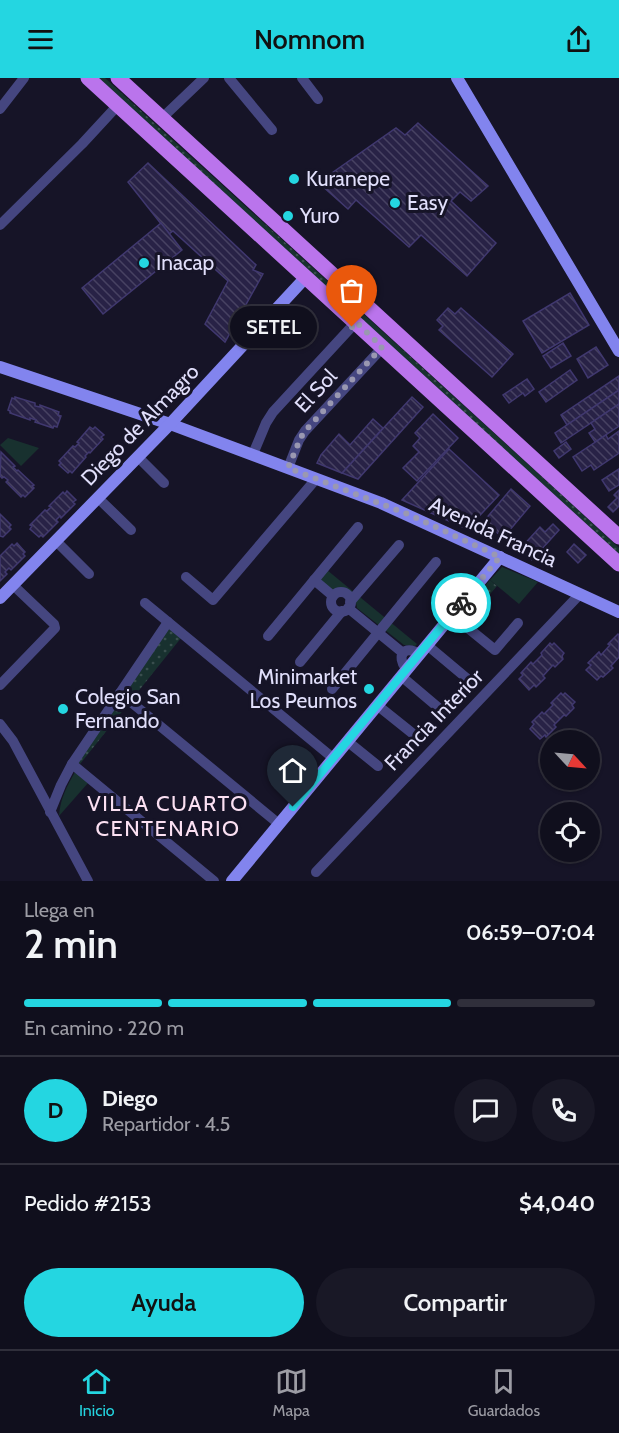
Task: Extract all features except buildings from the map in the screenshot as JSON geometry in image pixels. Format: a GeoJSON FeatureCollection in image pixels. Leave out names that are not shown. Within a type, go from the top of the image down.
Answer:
{"type":"FeatureCollection","features":[{"type":"Feature","properties":{"kind":"main road"},"geometry":{"type":"LineString","coordinates":[[88,78],[619,564]]}},
{"type":"Feature","properties":{"kind":"main road"},"geometry":{"type":"LineString","coordinates":[[113,101],[109,90],[120,80],[619,537]]}},
{"type":"Feature","properties":{"kind":"main road"},"geometry":{"type":"LineString","coordinates":[[491,446],[500,442],[506,433]]}},
{"type":"Feature","properties":{"kind":"street"},"geometry":{"type":"LineString","coordinates":[[0,109],[24,78]]}},
{"type":"Feature","properties":{"kind":"street"},"geometry":{"type":"LineString","coordinates":[[162,118],[204,78]]}},
{"type":"Feature","properties":{"kind":"street"},"geometry":{"type":"LineString","coordinates":[[229,78],[272,130]]}},
{"type":"Feature","properties":{"kind":"street"},"geometry":{"type":"LineString","coordinates":[[302,78],[318,99]]}},
{"type":"Feature","properties":{"kind":"street"},"geometry":{"type":"LineString","coordinates":[[458,78],[619,351]]}},
{"type":"Feature","properties":{"kind":"street"},"geometry":{"type":"LineString","coordinates":[[0,225],[82,144],[113,101]]}},
{"type":"Feature","properties":{"kind":"street","name":"Diego de Almagro"},"geometry":{"type":"LineString","coordinates":[[0,598],[170,424],[306,277]]}},
{"type":"Feature","properties":{"kind":"street"},"geometry":{"type":"LineString","coordinates":[[252,454],[273,412],[356,322]]}},
{"type":"Feature","properties":{"kind":"street","name":"El Sol"},"geometry":{"type":"LineString","coordinates":[[288,468],[305,431],[382,347]]}},
{"type":"Feature","properties":{"kind":"street","name":"Avenida Francia"},"geometry":{"type":"LineString","coordinates":[[0,367],[170,424],[410,515],[619,612]]}},
{"type":"Feature","properties":{"kind":"street"},"geometry":{"type":"LineString","coordinates":[[138,457],[164,483]]}},
{"type":"Feature","properties":{"kind":"street"},"geometry":{"type":"LineString","coordinates":[[186,577],[213,600],[316,479]]}},
{"type":"Feature","properties":{"kind":"street"},"geometry":{"type":"LineString","coordinates":[[98,498],[131,530]]}},
{"type":"Feature","properties":{"kind":"street"},"geometry":{"type":"LineString","coordinates":[[268,636],[358,527]]}},
{"type":"Feature","properties":{"kind":"street"},"geometry":{"type":"LineString","coordinates":[[56,541],[89,574]]}},
{"type":"Feature","properties":{"kind":"street"},"geometry":{"type":"LineString","coordinates":[[300,662],[399,545]]}},
{"type":"Feature","properties":{"kind":"street"},"geometry":{"type":"LineString","coordinates":[[232,881],[500,557]]}},
{"type":"Feature","properties":{"kind":"street"},"geometry":{"type":"LineString","coordinates":[[332,689],[436,562]]}},
{"type":"Feature","properties":{"kind":"street"},"geometry":{"type":"LineString","coordinates":[[314,580],[333,596],[338,592],[349,596],[347,607]]}},
{"type":"Feature","properties":{"kind":"street"},"geometry":{"type":"LineString","coordinates":[[0,685],[55,628],[13,585]]}},
{"type":"Feature","properties":{"kind":"street","name":"Francia Interior"},"geometry":{"type":"LineString","coordinates":[[316,873],[580,594]]}},
{"type":"Feature","properties":{"kind":"street"},"geometry":{"type":"LineString","coordinates":[[145,603],[333,758]]}},
{"type":"Feature","properties":{"kind":"street"},"geometry":{"type":"LineString","coordinates":[[347,607],[403,653]]}},
{"type":"Feature","properties":{"kind":"street"},"geometry":{"type":"LineString","coordinates":[[452,615],[495,650],[518,623]]}},
{"type":"Feature","properties":{"kind":"street"},"geometry":{"type":"LineString","coordinates":[[50,812],[72,764],[168,622]]}},
{"type":"Feature","properties":{"kind":"street"},"geometry":{"type":"LineString","coordinates":[[440,709],[404,673],[401,662],[403,653],[407,650],[423,650],[470,681]]}},
{"type":"Feature","properties":{"kind":"street"},"geometry":{"type":"LineString","coordinates":[[120,693],[279,824]]}},
{"type":"Feature","properties":{"kind":"street"},"geometry":{"type":"LineString","coordinates":[[377,705],[412,733]]}},
{"type":"Feature","properties":{"kind":"street"},"geometry":{"type":"LineString","coordinates":[[0,724],[9,735],[88,881]]}},
{"type":"Feature","properties":{"kind":"street"},"geometry":{"type":"LineString","coordinates":[[347,741],[378,766]]}},
{"type":"Feature","properties":{"kind":"street"},"geometry":{"type":"LineString","coordinates":[[72,764],[214,881]]}},
{"type":"Feature","properties":{"kind":"green space"},"geometry":{"type":"Polygon","coordinates":[[[95,78],[105,78],[577,509],[619,548],[619,558],[95,78]]]}},
{"type":"Feature","properties":{"kind":"green space"},"geometry":{"type":"Polygon","coordinates":[[[8,438],[39,448],[21,466],[0,445],[8,438]]]}},
{"type":"Feature","properties":{"kind":"green space"},"geometry":{"type":"Polygon","coordinates":[[[502,567],[538,582],[519,604],[490,580],[502,567]]]}},
{"type":"Feature","properties":{"kind":"green space"},"geometry":{"type":"Polygon","coordinates":[[[327,570],[417,644],[415,646],[404,645],[357,608],[353,597],[345,589],[331,591],[318,580],[327,570]]]}},
{"type":"Feature","properties":{"kind":"green space"},"geometry":{"type":"Polygon","coordinates":[[[490,580],[497,586],[468,620],[461,614],[490,580]]]}},
{"type":"Feature","properties":{"kind":"green space"},"geometry":{"type":"Polygon","coordinates":[[[168,628],[181,638],[80,764],[78,762],[168,628]]]}},
{"type":"Feature","properties":{"kind":"green space"},"geometry":{"type":"Polygon","coordinates":[[[75,772],[88,783],[59,816],[62,798],[75,772]]]}},
{"type":"Feature","properties":{"kind":"way so far"},"geometry":{"type":"LineString","coordinates":[[352,327],[356,322],[382,347],[305,431],[288,468],[410,515],[500,557],[461,603]]}},
{"type":"Feature","properties":{"kind":"place","name":"Kuranepe"},"geometry":{"type":"Point","coordinates":[294,179]}},
{"type":"Feature","properties":{"kind":"place","name":"Easy"},"geometry":{"type":"Point","coordinates":[395,203]}},
{"type":"Feature","properties":{"kind":"place","name":"Yuro"},"geometry":{"type":"Point","coordinates":[288,216]}},
{"type":"Feature","properties":{"kind":"place","name":"Inacap"},"geometry":{"type":"Point","coordinates":[144,263]}},
{"type":"Feature","properties":{"kind":"place","name":"SETEL"},"geometry":{"type":"Point","coordinates":[352,327]}},
{"type":"Feature","properties":{"kind":"place","name":"Minimarket Los Peumos"},"geometry":{"type":"Point","coordinates":[369,689]}},
{"type":"Feature","properties":{"kind":"place","name":"Colegio San Fernando"},"geometry":{"type":"Point","coordinates":[63,709]}},
{"type":"Feature","properties":{"kind":"district","name":"VILLA CUARTO CENTENARIO"},"geometry":{"type":"Point","coordinates":[168,816]}},
{"type":"Feature","properties":{"kind":"route"},"geometry":{"type":"LineString","coordinates":[[293,807],[461,603]]}}]}
